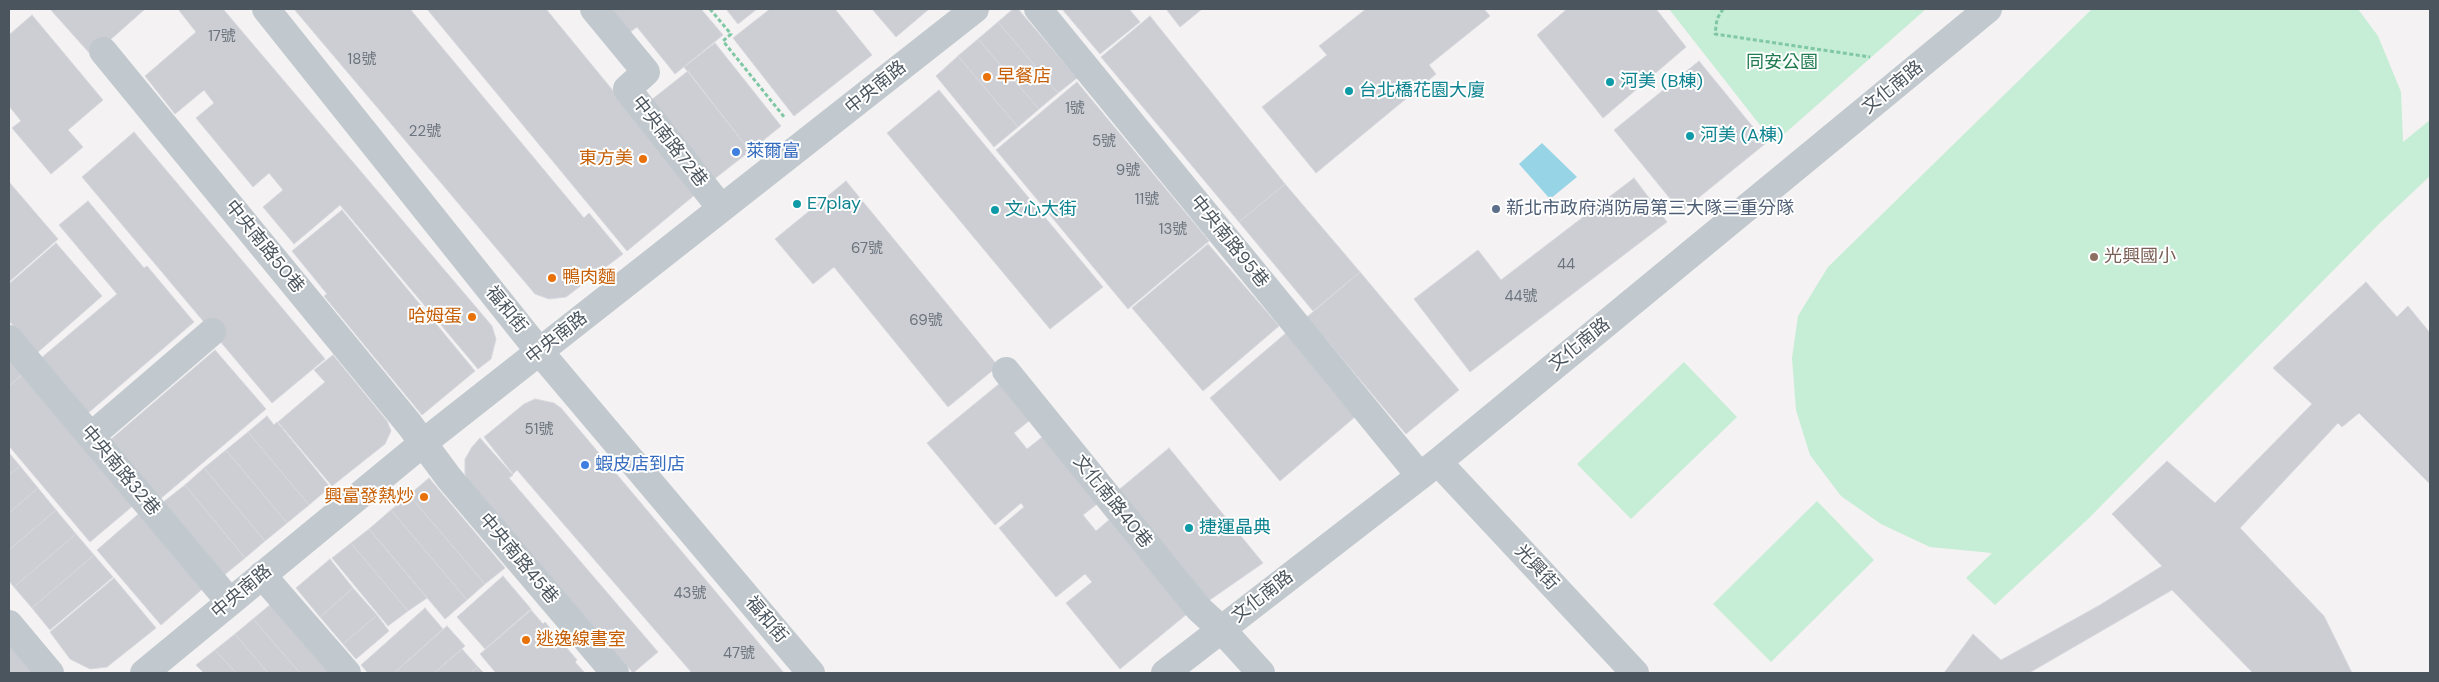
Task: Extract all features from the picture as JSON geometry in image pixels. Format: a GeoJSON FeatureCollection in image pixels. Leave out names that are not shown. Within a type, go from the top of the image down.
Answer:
{"type":"FeatureCollection","features":[{"type":"Feature","properties":{"kind":"street","name":"福和街"},"geometry":{"type":"LineString","coordinates":[[266,9],[539,351],[811,673]]}},
{"type":"Feature","properties":{"kind":"street","name":"中央南路72巷"},"geometry":{"type":"LineString","coordinates":[[594,9],[646,72],[627,90],[721,208]]}},
{"type":"Feature","properties":{"kind":"street","name":"中央南路"},"geometry":{"type":"LineString","coordinates":[[144,673],[423,443],[975,9]]}},
{"type":"Feature","properties":{"kind":"street","name":"中央南路95巷"},"geometry":{"type":"LineString","coordinates":[[1038,9],[1429,469]]}},
{"type":"Feature","properties":{"kind":"street","name":"文化南路"},"geometry":{"type":"LineString","coordinates":[[1165,673],[1429,469],[1988,9]]}},
{"type":"Feature","properties":{"kind":"street","name":"中央南路50巷"},"geometry":{"type":"LineString","coordinates":[[103,51],[423,443]]}},
{"type":"Feature","properties":{"kind":"street"},"geometry":{"type":"LineString","coordinates":[[90,436],[212,332]]}},
{"type":"Feature","properties":{"kind":"street","name":"中央南路32巷"},"geometry":{"type":"LineString","coordinates":[[9,339],[230,602]]}},
{"type":"Feature","properties":{"kind":"street","name":"文化南路40巷"},"geometry":{"type":"LineString","coordinates":[[1006,371],[1199,609],[1222,630],[1261,673]]}},
{"type":"Feature","properties":{"kind":"street","name":"中央南路45巷"},"geometry":{"type":"LineString","coordinates":[[423,443],[449,478],[615,673]]}},
{"type":"Feature","properties":{"kind":"street","name":"光興街"},"geometry":{"type":"LineString","coordinates":[[1429,469],[1634,673]]}},
{"type":"Feature","properties":{"kind":"street"},"geometry":{"type":"LineString","coordinates":[[262,576],[348,673]]}},
{"type":"Feature","properties":{"kind":"street"},"geometry":{"type":"LineString","coordinates":[[9,624],[50,673]]}},
{"type":"Feature","properties":{"kind":"path"},"geometry":{"type":"LineString","coordinates":[[710,9],[731,34],[723,41],[805,144]]}},
{"type":"Feature","properties":{"kind":"path"},"geometry":{"type":"LineString","coordinates":[[1723,9],[1717,19],[1715,34],[1870,57]]}},
{"type":"Feature","properties":{"kind":"green space","name":"同安公園"},"geometry":{"type":"Polygon","coordinates":[[[1669,9],[1926,9],[1774,143],[1669,9]]]}},
{"type":"Feature","properties":{"kind":"green space"},"geometry":{"type":"Polygon","coordinates":[[[2092,9],[2358,9],[2378,36],[2401,92],[2403,142],[2430,120],[2430,176],[2379,224],[2089,518],[1995,605],[1966,578],[1992,553],[1930,547],[1881,524],[1841,496],[1810,455],[1796,410],[1792,358],[1798,316],[1828,267],[2092,9]]]}},
{"type":"Feature","properties":{"kind":"green space"},"geometry":{"type":"Polygon","coordinates":[[[1684,362],[1737,417],[1631,519],[1577,464],[1684,362]]]}},
{"type":"Feature","properties":{"kind":"green space"},"geometry":{"type":"Polygon","coordinates":[[[1817,501],[1874,560],[1771,662],[1713,604],[1817,501]]]}},
{"type":"Feature","properties":{"kind":"water"},"geometry":{"type":"Polygon","coordinates":[[[1542,143],[1577,177],[1550,199],[1519,164],[1542,143]]]}},
{"type":"Feature","properties":{"kind":"building"},"geometry":{"type":"Polygon","coordinates":[[[50,9],[145,9],[92,56],[50,9]]]}},
{"type":"Feature","properties":{"kind":"building"},"geometry":{"type":"Polygon","coordinates":[[[178,9],[223,9],[492,326],[496,339],[491,359],[478,369],[340,205],[294,244],[263,207],[283,190],[269,173],[253,187],[196,118],[214,103],[204,90],[175,114],[145,76],[196,32],[178,9]]]}},
{"type":"Feature","properties":{"kind":"building"},"geometry":{"type":"Polygon","coordinates":[[[294,9],[410,9],[584,218],[589,213],[623,254],[566,297],[549,299],[535,294],[294,9]]]}},
{"type":"Feature","properties":{"kind":"building"},"geometry":{"type":"Polygon","coordinates":[[[427,9],[546,9],[697,193],[627,251],[427,9]]]}},
{"type":"Feature","properties":{"kind":"building"},"geometry":{"type":"Polygon","coordinates":[[[611,9],[701,9],[723,35],[675,74],[637,27],[630,32],[611,9]]]}},
{"type":"Feature","properties":{"kind":"building"},"geometry":{"type":"Polygon","coordinates":[[[726,9],[757,9],[738,24],[726,9]]]}},
{"type":"Feature","properties":{"kind":"building"},"geometry":{"type":"Polygon","coordinates":[[[770,9],[835,9],[872,55],[794,116],[733,38],[770,9]]]}},
{"type":"Feature","properties":{"kind":"building"},"geometry":{"type":"Polygon","coordinates":[[[872,9],[929,9],[896,37],[872,9]]]}},
{"type":"Feature","properties":{"kind":"building"},"geometry":{"type":"Polygon","coordinates":[[[1013,9],[1018,9],[1077,78],[1058,93],[998,22],[1013,9]]]}},
{"type":"Feature","properties":{"kind":"building"},"geometry":{"type":"Polygon","coordinates":[[[1062,9],[1129,9],[1140,22],[1100,54],[1062,9]]]}},
{"type":"Feature","properties":{"kind":"building"},"geometry":{"type":"Polygon","coordinates":[[[1166,9],[1202,9],[1180,27],[1166,9]]]}},
{"type":"Feature","properties":{"kind":"building","name":"台北橋花園大廈"},"geometry":{"type":"Polygon","coordinates":[[[1366,9],[1484,9],[1490,16],[1429,65],[1436,74],[1316,173],[1262,107],[1327,55],[1319,46],[1366,9]]]}},
{"type":"Feature","properties":{"kind":"building","name":"河美 (B棟)"},"geometry":{"type":"Polygon","coordinates":[[[1567,9],[1656,9],[1686,47],[1603,118],[1537,35],[1567,9]]]}},
{"type":"Feature","properties":{"kind":"building"},"geometry":{"type":"Polygon","coordinates":[[[32,15],[103,100],[68,130],[83,147],[51,174],[12,128],[21,121],[9,106],[9,35],[32,15]]]}},
{"type":"Feature","properties":{"kind":"building"},"geometry":{"type":"Polygon","coordinates":[[[1150,16],[1285,184],[1239,222],[1101,57],[1150,16]]]}},
{"type":"Feature","properties":{"kind":"building"},"geometry":{"type":"Polygon","coordinates":[[[998,22],[1058,93],[1039,109],[978,39],[998,22]]]}},
{"type":"Feature","properties":{"kind":"building"},"geometry":{"type":"Polygon","coordinates":[[[978,39],[1039,109],[1018,127],[958,56],[978,39]]]}},
{"type":"Feature","properties":{"kind":"building"},"geometry":{"type":"Polygon","coordinates":[[[715,43],[781,126],[750,151],[684,67],[715,43]]]}},
{"type":"Feature","properties":{"kind":"building"},"geometry":{"type":"Polygon","coordinates":[[[958,56],[1018,127],[994,147],[936,76],[958,56]]]}},
{"type":"Feature","properties":{"kind":"building","name":"河美 (A棟)"},"geometry":{"type":"Polygon","coordinates":[[[1699,61],[1766,143],[1681,212],[1614,130],[1699,61]]]}},
{"type":"Feature","properties":{"kind":"building"},"geometry":{"type":"Polygon","coordinates":[[[688,71],[750,151],[713,180],[650,101],[688,71]]]}},
{"type":"Feature","properties":{"kind":"building"},"geometry":{"type":"Polygon","coordinates":[[[1077,82],[1209,241],[1128,309],[996,150],[1077,82]]]}},
{"type":"Feature","properties":{"kind":"building","name":"文心大街"},"geometry":{"type":"Polygon","coordinates":[[[939,90],[1103,287],[1050,329],[887,133],[939,90]]]}},
{"type":"Feature","properties":{"kind":"building"},"geometry":{"type":"Polygon","coordinates":[[[134,132],[325,359],[272,403],[82,177],[134,132]]]}},
{"type":"Feature","properties":{"kind":"building"},"geometry":{"type":"Polygon","coordinates":[[[1634,178],[1667,222],[1470,372],[1414,299],[1478,250],[1501,280],[1634,178]]]}},
{"type":"Feature","properties":{"kind":"building"},"geometry":{"type":"Polygon","coordinates":[[[846,181],[998,366],[948,407],[834,267],[813,284],[775,239],[846,181]]]}},
{"type":"Feature","properties":{"kind":"building"},"geometry":{"type":"Polygon","coordinates":[[[9,182],[58,239],[9,282],[9,182]]]}},
{"type":"Feature","properties":{"kind":"building"},"geometry":{"type":"Polygon","coordinates":[[[1285,184],[1360,272],[1313,311],[1239,222],[1285,184]]]}},
{"type":"Feature","properties":{"kind":"building"},"geometry":{"type":"Polygon","coordinates":[[[88,201],[144,268],[147,266],[194,322],[87,414],[40,359],[117,294],[59,225],[88,201]]]}},
{"type":"Feature","properties":{"kind":"building"},"geometry":{"type":"Polygon","coordinates":[[[342,210],[475,371],[422,415],[324,296],[327,294],[292,251],[342,210]]]}},
{"type":"Feature","properties":{"kind":"building"},"geometry":{"type":"Polygon","coordinates":[[[56,243],[102,296],[37,353],[9,321],[9,284],[56,243]]]}},
{"type":"Feature","properties":{"kind":"building"},"geometry":{"type":"Polygon","coordinates":[[[1208,244],[1279,326],[1203,391],[1132,308],[1208,244]]]}},
{"type":"Feature","properties":{"kind":"building"},"geometry":{"type":"Polygon","coordinates":[[[1360,272],[1459,390],[1406,434],[1307,317],[1360,272]]]}},
{"type":"Feature","properties":{"kind":"building"},"geometry":{"type":"Polygon","coordinates":[[[2366,282],[2397,317],[2408,306],[2430,333],[2430,484],[2359,413],[2342,427],[2338,423],[2240,528],[2324,616],[2352,673],[2253,673],[2172,590],[2029,673],[1944,673],[1973,634],[2001,660],[2100,605],[2162,566],[2112,514],[2167,461],[2215,503],[2312,404],[2273,368],[2366,282]]]}},
{"type":"Feature","properties":{"kind":"building"},"geometry":{"type":"Polygon","coordinates":[[[1286,333],[1356,416],[1280,481],[1210,398],[1286,333]]]}},
{"type":"Feature","properties":{"kind":"building"},"geometry":{"type":"Polygon","coordinates":[[[215,350],[266,409],[159,500],[109,441],[215,350]]]}},
{"type":"Feature","properties":{"kind":"building"},"geometry":{"type":"Polygon","coordinates":[[[333,355],[387,421],[391,431],[385,444],[332,486],[278,422],[325,382],[314,370],[333,355]]]}},
{"type":"Feature","properties":{"kind":"building"},"geometry":{"type":"Polygon","coordinates":[[[12,359],[24,373],[9,386],[9,362],[12,359]]]}},
{"type":"Feature","properties":{"kind":"building"},"geometry":{"type":"Polygon","coordinates":[[[25,372],[135,504],[90,542],[9,446],[9,386],[25,372]]]}},
{"type":"Feature","properties":{"kind":"building"},"geometry":{"type":"Polygon","coordinates":[[[1005,379],[1035,416],[1014,433],[1027,449],[1046,434],[1101,501],[1083,515],[1096,531],[1109,520],[1187,614],[1120,669],[1066,603],[1092,582],[1085,574],[1056,597],[999,528],[1024,507],[1021,503],[995,525],[927,443],[1005,379]]]}},
{"type":"Feature","properties":{"kind":"building"},"geometry":{"type":"Polygon","coordinates":[[[535,399],[554,403],[561,408],[784,673],[692,673],[517,470],[513,474],[484,437],[524,404],[535,399]]]}},
{"type":"Feature","properties":{"kind":"building"},"geometry":{"type":"Polygon","coordinates":[[[267,416],[274,425],[277,422],[330,487],[309,505],[248,432],[267,416]]]}},
{"type":"Feature","properties":{"kind":"building"},"geometry":{"type":"Polygon","coordinates":[[[248,432],[309,505],[287,523],[226,450],[248,432]]]}},
{"type":"Feature","properties":{"kind":"building"},"geometry":{"type":"Polygon","coordinates":[[[480,438],[513,475],[509,478],[658,652],[633,673],[468,482],[465,474],[465,459],[480,438]]]}},
{"type":"Feature","properties":{"kind":"building","name":"捷運晶典"},"geometry":{"type":"Polygon","coordinates":[[[1169,448],[1263,563],[1204,604],[1115,493],[1169,448]]]}},
{"type":"Feature","properties":{"kind":"building"},"geometry":{"type":"Polygon","coordinates":[[[226,450],[287,523],[265,541],[204,468],[226,450]]]}},
{"type":"Feature","properties":{"kind":"building"},"geometry":{"type":"Polygon","coordinates":[[[9,453],[20,466],[9,475],[9,453]]]}},
{"type":"Feature","properties":{"kind":"building"},"geometry":{"type":"Polygon","coordinates":[[[20,466],[38,488],[9,513],[9,475],[20,466]]]}},
{"type":"Feature","properties":{"kind":"building"},"geometry":{"type":"Polygon","coordinates":[[[204,468],[265,541],[245,558],[185,485],[204,468]]]}},
{"type":"Feature","properties":{"kind":"building"},"geometry":{"type":"Polygon","coordinates":[[[429,478],[505,568],[485,584],[409,495],[429,478]]]}},
{"type":"Feature","properties":{"kind":"building"},"geometry":{"type":"Polygon","coordinates":[[[185,485],[245,558],[223,576],[162,503],[185,485]]]}},
{"type":"Feature","properties":{"kind":"building"},"geometry":{"type":"Polygon","coordinates":[[[38,488],[56,510],[9,550],[9,513],[38,488]]]}},
{"type":"Feature","properties":{"kind":"building"},"geometry":{"type":"Polygon","coordinates":[[[409,495],[485,584],[467,600],[391,510],[409,495]]]}},
{"type":"Feature","properties":{"kind":"building"},"geometry":{"type":"Polygon","coordinates":[[[56,510],[76,534],[14,587],[9,581],[9,550],[56,510]]]}},
{"type":"Feature","properties":{"kind":"building"},"geometry":{"type":"Polygon","coordinates":[[[143,510],[207,585],[161,625],[97,550],[143,510]]]}},
{"type":"Feature","properties":{"kind":"building"},"geometry":{"type":"Polygon","coordinates":[[[391,510],[467,600],[445,619],[369,529],[391,510]]]}},
{"type":"Feature","properties":{"kind":"building"},"geometry":{"type":"Polygon","coordinates":[[[369,529],[427,598],[408,611],[351,543],[369,529]]]}},
{"type":"Feature","properties":{"kind":"building"},"geometry":{"type":"Polygon","coordinates":[[[76,534],[94,555],[32,608],[14,587],[76,534]]]}},
{"type":"Feature","properties":{"kind":"building"},"geometry":{"type":"Polygon","coordinates":[[[351,543],[408,611],[388,626],[332,558],[351,543]]]}},
{"type":"Feature","properties":{"kind":"building"},"geometry":{"type":"Polygon","coordinates":[[[94,555],[113,577],[50,630],[32,608],[94,555]]]}},
{"type":"Feature","properties":{"kind":"building"},"geometry":{"type":"Polygon","coordinates":[[[330,559],[353,588],[320,617],[296,588],[330,559]]]}},
{"type":"Feature","properties":{"kind":"building"},"geometry":{"type":"Polygon","coordinates":[[[503,576],[531,609],[485,649],[457,617],[503,576]]]}},
{"type":"Feature","properties":{"kind":"building"},"geometry":{"type":"Polygon","coordinates":[[[114,578],[156,628],[107,667],[90,669],[70,659],[50,632],[114,578]]]}},
{"type":"Feature","properties":{"kind":"building"},"geometry":{"type":"Polygon","coordinates":[[[353,588],[377,615],[343,644],[320,617],[353,588]]]}},
{"type":"Feature","properties":{"kind":"building"},"geometry":{"type":"Polygon","coordinates":[[[271,604],[331,673],[300,673],[253,619],[271,604]]]}},
{"type":"Feature","properties":{"kind":"building"},"geometry":{"type":"Polygon","coordinates":[[[425,608],[443,629],[394,673],[368,673],[361,665],[425,608]]]}},
{"type":"Feature","properties":{"kind":"building"},"geometry":{"type":"Polygon","coordinates":[[[531,610],[543,624],[545,622],[577,660],[575,662],[585,673],[496,673],[480,654],[531,610]]]}},
{"type":"Feature","properties":{"kind":"building"},"geometry":{"type":"Polygon","coordinates":[[[377,615],[389,631],[356,659],[343,644],[377,615]]]}},
{"type":"Feature","properties":{"kind":"building"},"geometry":{"type":"Polygon","coordinates":[[[253,619],[300,673],[268,673],[235,634],[253,619]]]}},
{"type":"Feature","properties":{"kind":"building"},"geometry":{"type":"Polygon","coordinates":[[[447,626],[465,646],[434,673],[394,673],[447,626]]]}},
{"type":"Feature","properties":{"kind":"building"},"geometry":{"type":"Polygon","coordinates":[[[235,634],[268,673],[236,673],[215,650],[235,634]]]}},
{"type":"Feature","properties":{"kind":"building"},"geometry":{"type":"Polygon","coordinates":[[[9,639],[38,673],[9,673],[9,639]]]}},
{"type":"Feature","properties":{"kind":"building"},"geometry":{"type":"Polygon","coordinates":[[[462,649],[478,667],[470,673],[434,673],[462,649]]]}},
{"type":"Feature","properties":{"kind":"building"},"geometry":{"type":"Polygon","coordinates":[[[215,650],[236,673],[204,673],[196,665],[215,650]]]}},
{"type":"Feature","properties":{"kind":"building"},"geometry":{"type":"Polygon","coordinates":[[[478,667],[484,673],[470,673],[478,667]]]}},
{"type":"Feature","properties":{"kind":"place","name":"早餐店"},"geometry":{"type":"Point","coordinates":[987,77]}},
{"type":"Feature","properties":{"kind":"place","name":"河美 (B棟)"},"geometry":{"type":"Point","coordinates":[1610,82]}},
{"type":"Feature","properties":{"kind":"place","name":"台北橋花園大廈"},"geometry":{"type":"Point","coordinates":[1349,91]}},
{"type":"Feature","properties":{"kind":"place","name":"河美 (A棟)"},"geometry":{"type":"Point","coordinates":[1690,136]}},
{"type":"Feature","properties":{"kind":"place","name":"萊爾富"},"geometry":{"type":"Point","coordinates":[736,152]}},
{"type":"Feature","properties":{"kind":"place","name":"東方美"},"geometry":{"type":"Point","coordinates":[643,159]}},
{"type":"Feature","properties":{"kind":"place","name":"E7play"},"geometry":{"type":"Point","coordinates":[797,204]}},
{"type":"Feature","properties":{"kind":"place","name":"新北市政府消防局第三大隊三重分隊"},"geometry":{"type":"Point","coordinates":[1496,209]}},
{"type":"Feature","properties":{"kind":"place","name":"文心大街"},"geometry":{"type":"Point","coordinates":[995,210]}},
{"type":"Feature","properties":{"kind":"place","name":"光興國小"},"geometry":{"type":"Point","coordinates":[2094,257]}},
{"type":"Feature","properties":{"kind":"place","name":"鴨肉麵"},"geometry":{"type":"Point","coordinates":[552,278]}},
{"type":"Feature","properties":{"kind":"place","name":"哈姆蛋"},"geometry":{"type":"Point","coordinates":[472,317]}},
{"type":"Feature","properties":{"kind":"place","name":"蝦皮店到店"},"geometry":{"type":"Point","coordinates":[585,465]}},
{"type":"Feature","properties":{"kind":"place","name":"興富發熱炒"},"geometry":{"type":"Point","coordinates":[424,497]}},
{"type":"Feature","properties":{"kind":"place","name":"捷運晶典"},"geometry":{"type":"Point","coordinates":[1189,528]}},
{"type":"Feature","properties":{"kind":"place","name":"逃逸線書室"},"geometry":{"type":"Point","coordinates":[526,640]}}]}
